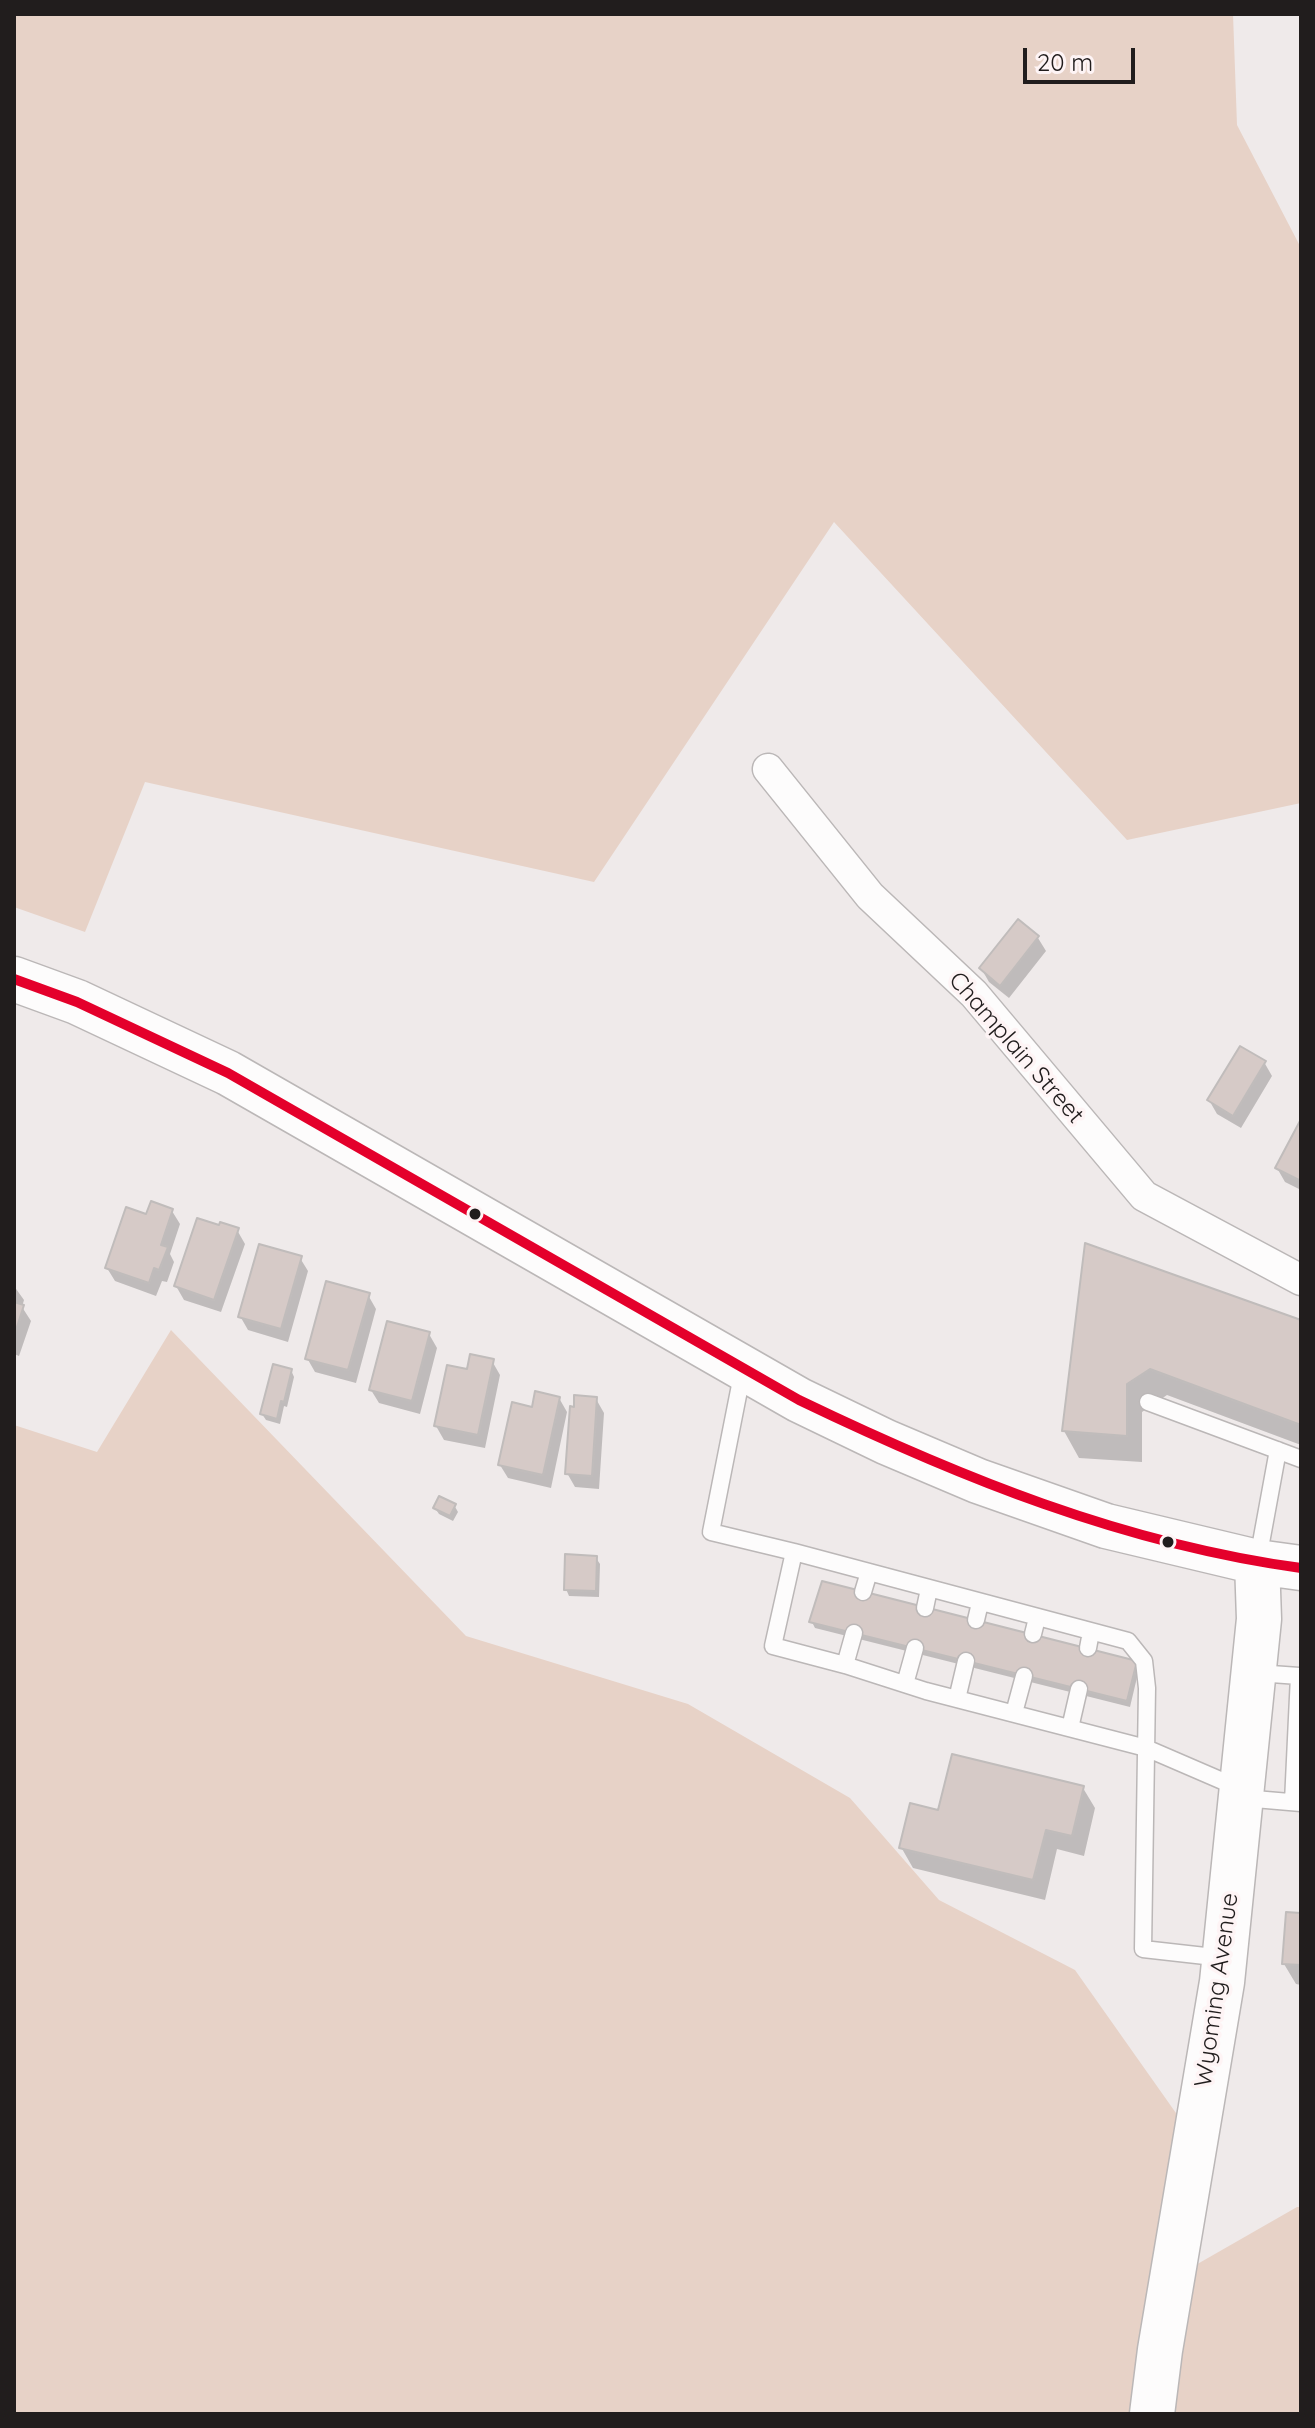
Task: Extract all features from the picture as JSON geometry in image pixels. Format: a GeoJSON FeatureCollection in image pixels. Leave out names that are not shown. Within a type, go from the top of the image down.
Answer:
{"type":"FeatureCollection","features":[{"type":"Feature","properties":{"kind":"main road"},"geometry":{"type":"LineString","coordinates":[[14,979],[77,1002],[228,1073],[799,1400],[886,1442],[978,1481],[1106,1526],[1257,1562],[1301,1568]]}},
{"type":"Feature","properties":{"kind":"main road","name":"Wyoming Avenue"},"geometry":{"type":"LineString","coordinates":[[1152,2414],[1225,1958],[1259,1619],[1257,1562]]}},
{"type":"Feature","properties":{"kind":"street","name":"Champlain Street"},"geometry":{"type":"LineString","coordinates":[[768,769],[870,896],[974,994],[1144,1196],[1301,1280]]}},
{"type":"Feature","properties":{"kind":"lane"},"geometry":{"type":"LineString","coordinates":[[744,1369],[711,1532],[980,1603],[1035,1626],[1090,1640],[1128,1641],[1144,1661],[1147,1688],[1143,1949],[1225,1958]]}},
{"type":"Feature","properties":{"kind":"lane"},"geometry":{"type":"LineString","coordinates":[[1148,1402],[1301,1459]]}},
{"type":"Feature","properties":{"kind":"lane"},"geometry":{"type":"LineString","coordinates":[[1257,1562],[1278,1450]]}},
{"type":"Feature","properties":{"kind":"lane"},"geometry":{"type":"LineString","coordinates":[[794,1552],[773,1646],[957,1699],[1146,1748],[1241,1794],[1297,1802],[1300,1676],[1254,1673]]}},
{"type":"Feature","properties":{"kind":"lane"},"geometry":{"type":"LineString","coordinates":[[863,1592],[869,1572]]}},
{"type":"Feature","properties":{"kind":"lane"},"geometry":{"type":"LineString","coordinates":[[925,1608],[929,1589]]}},
{"type":"Feature","properties":{"kind":"lane"},"geometry":{"type":"LineString","coordinates":[[976,1620],[980,1603]]}},
{"type":"Feature","properties":{"kind":"lane"},"geometry":{"type":"LineString","coordinates":[[845,1665],[854,1633]]}},
{"type":"Feature","properties":{"kind":"lane"},"geometry":{"type":"LineString","coordinates":[[905,1684],[915,1648]]}},
{"type":"Feature","properties":{"kind":"lane"},"geometry":{"type":"LineString","coordinates":[[957,1699],[966,1661]]}},
{"type":"Feature","properties":{"kind":"lane"},"geometry":{"type":"LineString","coordinates":[[1014,1713],[1024,1676]]}},
{"type":"Feature","properties":{"kind":"lane"},"geometry":{"type":"LineString","coordinates":[[1070,1728],[1079,1689]]}},
{"type":"Feature","properties":{"kind":"shaded area"},"geometry":{"type":"Polygon","coordinates":[[[14,14],[1233,14],[1237,125],[1301,248],[1301,803],[1127,840],[834,522],[594,882],[145,782],[85,932],[14,907],[14,14]]]}},
{"type":"Feature","properties":{"kind":"shaded area"},"geometry":{"type":"Polygon","coordinates":[[[171,1330],[466,1636],[688,1704],[850,1798],[939,1900],[1075,1970],[1195,2140],[1173,2278],[1301,2207],[1301,2414],[14,2414],[14,1425],[97,1452],[171,1330]]]}},
{"type":"Feature","properties":{"kind":"building"},"geometry":{"type":"Polygon","coordinates":[[[1018,919],[1039,936],[1000,986],[979,968],[1018,919]]]}},
{"type":"Feature","properties":{"kind":"building"},"geometry":{"type":"Polygon","coordinates":[[[1240,1046],[1266,1061],[1233,1116],[1207,1100],[1240,1046]]]}},
{"type":"Feature","properties":{"kind":"building"},"geometry":{"type":"Polygon","coordinates":[[[1301,1119],[1301,1181],[1275,1168],[1301,1119]]]}},
{"type":"Feature","properties":{"kind":"building"},"geometry":{"type":"Polygon","coordinates":[[[151,1201],[173,1209],[161,1245],[168,1247],[159,1270],[154,1268],[149,1283],[105,1268],[126,1207],[146,1214],[151,1201]]]}},
{"type":"Feature","properties":{"kind":"building"},"geometry":{"type":"Polygon","coordinates":[[[197,1218],[239,1228],[214,1300],[174,1286],[197,1218]]]}},
{"type":"Feature","properties":{"kind":"building"},"geometry":{"type":"Polygon","coordinates":[[[1085,1243],[1301,1320],[1301,1425],[1150,1369],[1127,1384],[1127,1436],[1062,1431],[1085,1243]]]}},
{"type":"Feature","properties":{"kind":"building"},"geometry":{"type":"Polygon","coordinates":[[[259,1244],[302,1256],[281,1329],[238,1317],[259,1244]]]}},
{"type":"Feature","properties":{"kind":"building"},"geometry":{"type":"Polygon","coordinates":[[[326,1281],[370,1293],[348,1370],[305,1359],[326,1281]]]}},
{"type":"Feature","properties":{"kind":"building"},"geometry":{"type":"Polygon","coordinates":[[[14,1302],[24,1305],[14,1336],[14,1302]]]}},
{"type":"Feature","properties":{"kind":"building"},"geometry":{"type":"Polygon","coordinates":[[[387,1321],[430,1332],[412,1401],[369,1390],[387,1321]]]}},
{"type":"Feature","properties":{"kind":"building"},"geometry":{"type":"Polygon","coordinates":[[[470,1354],[494,1359],[478,1435],[434,1426],[447,1365],[467,1369],[470,1354]]]}},
{"type":"Feature","properties":{"kind":"building"},"geometry":{"type":"Polygon","coordinates":[[[273,1364],[292,1369],[277,1419],[260,1414],[273,1364]]]}},
{"type":"Feature","properties":{"kind":"building"},"geometry":{"type":"Polygon","coordinates":[[[535,1391],[560,1397],[543,1475],[498,1465],[512,1402],[532,1407],[535,1391]]]}},
{"type":"Feature","properties":{"kind":"building"},"geometry":{"type":"Polygon","coordinates":[[[574,1395],[597,1397],[592,1476],[565,1474],[570,1406],[574,1407],[574,1395]]]}},
{"type":"Feature","properties":{"kind":"building"},"geometry":{"type":"Polygon","coordinates":[[[439,1496],[456,1504],[450,1516],[433,1508],[439,1496]]]}},
{"type":"Feature","properties":{"kind":"building"},"geometry":{"type":"Polygon","coordinates":[[[565,1554],[597,1556],[596,1591],[564,1590],[565,1554]]]}},
{"type":"Feature","properties":{"kind":"building"},"geometry":{"type":"Polygon","coordinates":[[[822,1581],[1137,1661],[1127,1701],[809,1622],[822,1581]]]}},
{"type":"Feature","properties":{"kind":"building"},"geometry":{"type":"Polygon","coordinates":[[[952,1754],[1084,1786],[1072,1836],[1046,1830],[1033,1880],[899,1848],[910,1803],[938,1810],[952,1754]]]}},
{"type":"Feature","properties":{"kind":"building"},"geometry":{"type":"Polygon","coordinates":[[[1286,1912],[1301,1913],[1301,1965],[1282,1964],[1286,1912]]]}},
{"type":"Feature","properties":{"kind":"transit line"},"geometry":{"type":"LineString","coordinates":[[14,979],[77,1002],[228,1073],[799,1400],[859,1428],[981,1481],[1107,1525],[1235,1557],[1301,1568]]}}]}
